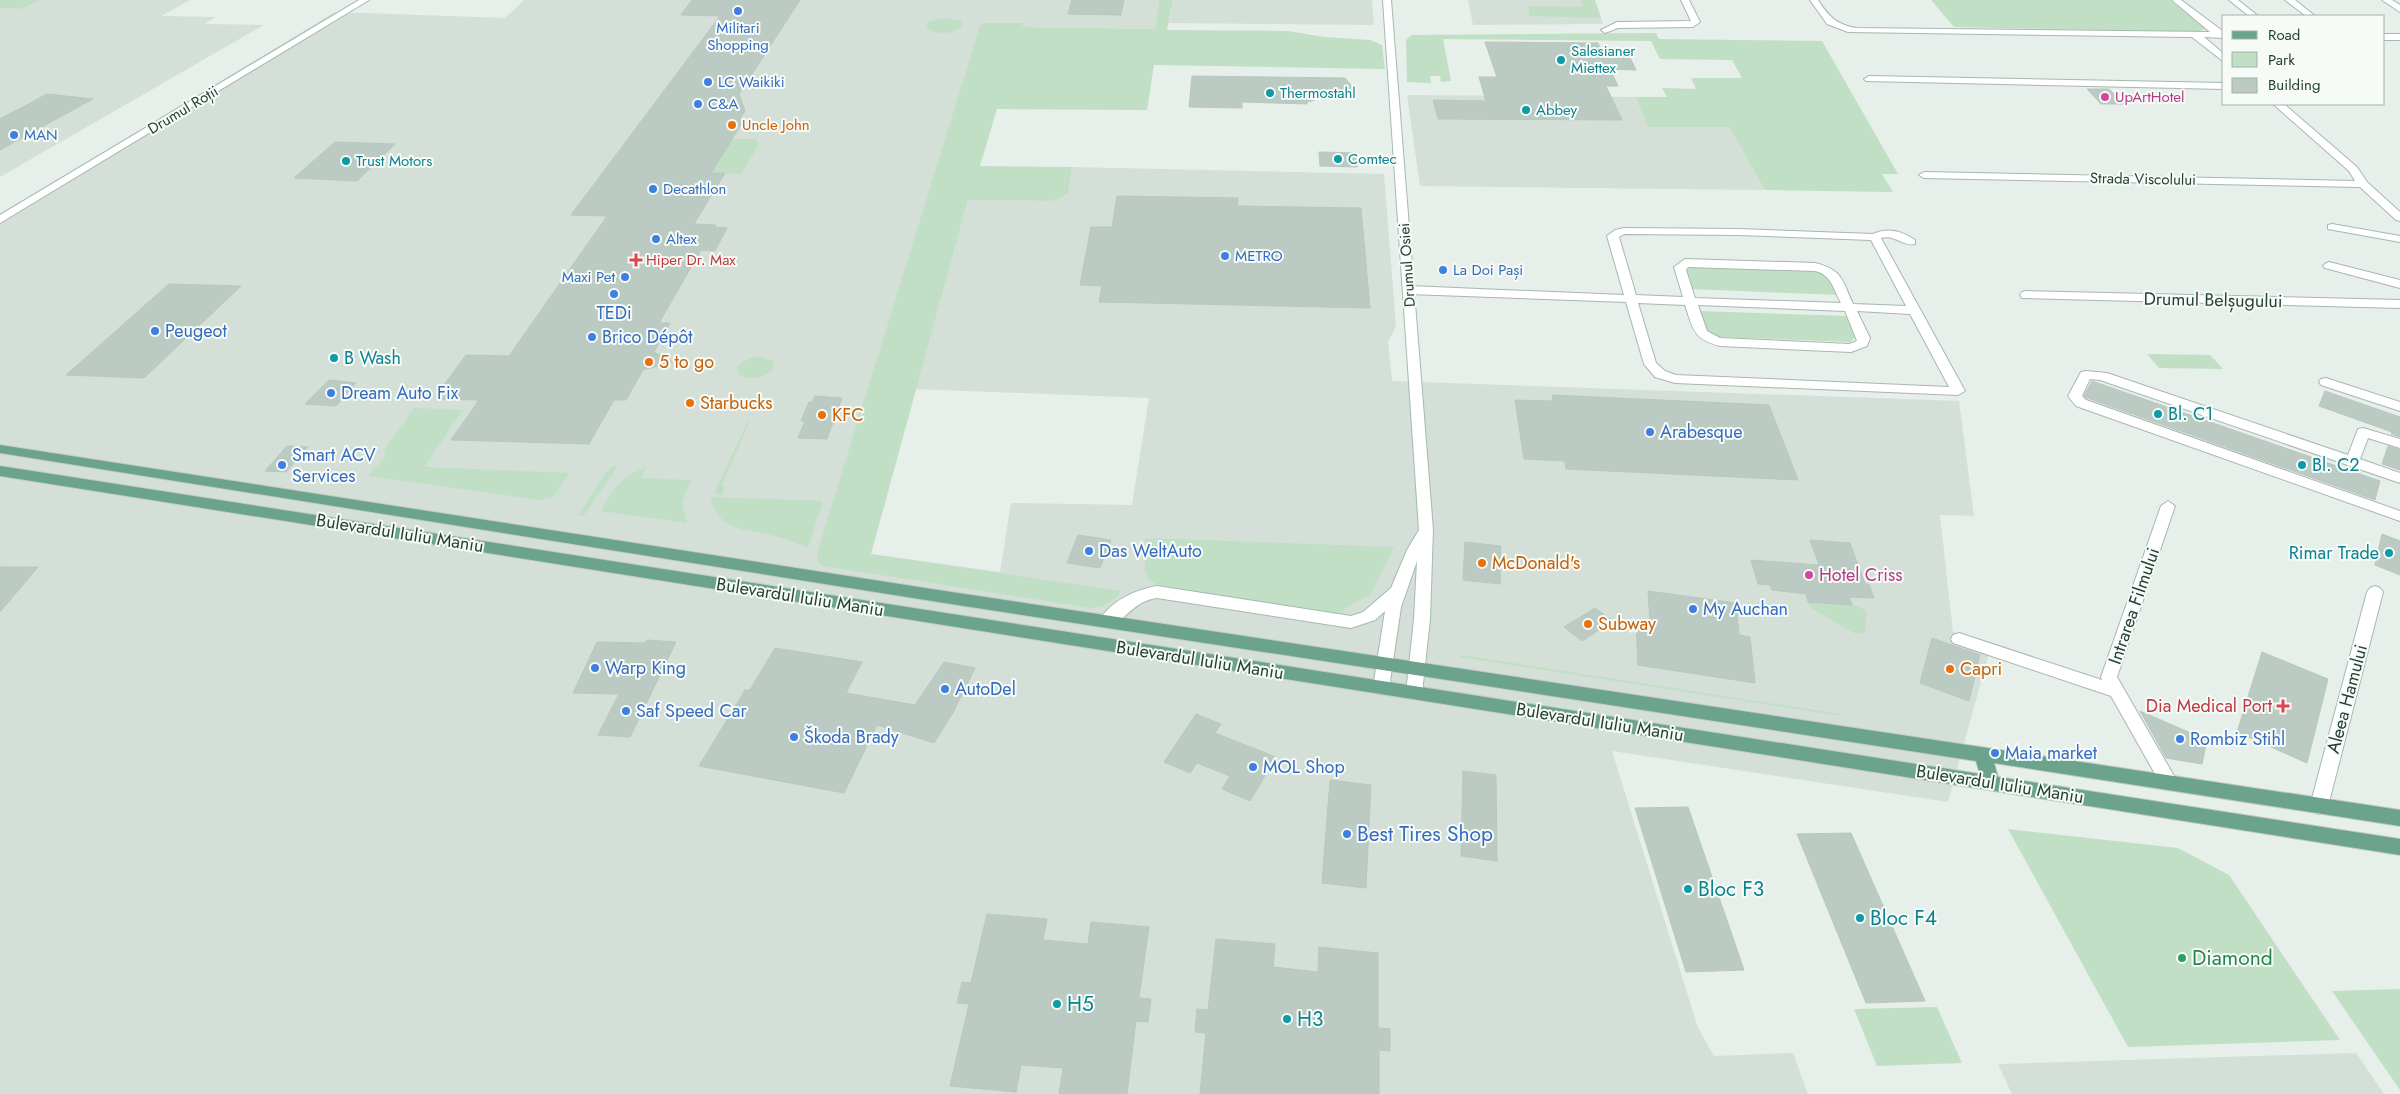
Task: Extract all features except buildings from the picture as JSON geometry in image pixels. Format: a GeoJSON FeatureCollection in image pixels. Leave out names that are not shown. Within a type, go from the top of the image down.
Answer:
{"type":"FeatureCollection","features":[{"type":"Feature","properties":{"kind":"main road","name":"Bulevardul Iuliu Maniu"},"geometry":{"type":"LineString","coordinates":[[0,449],[2400,818]]}},
{"type":"Feature","properties":{"kind":"main road","name":"Bulevardul Iuliu Maniu"},"geometry":{"type":"LineString","coordinates":[[0,471],[2400,847]]}},
{"type":"Feature","properties":{"kind":"main road"},"geometry":{"type":"LineString","coordinates":[[127,490],[164,486],[190,479]]}},
{"type":"Feature","properties":{"kind":"main road"},"geometry":{"type":"LineString","coordinates":[[542,556],[556,535]]}},
{"type":"Feature","properties":{"kind":"main road"},"geometry":{"type":"LineString","coordinates":[[567,560],[580,538]]}},
{"type":"Feature","properties":{"kind":"main road"},"geometry":{"type":"LineString","coordinates":[[1983,754],[1991,783]]}},
{"type":"Feature","properties":{"kind":"street","name":"Drumul Roții"},"geometry":{"type":"LineString","coordinates":[[0,220],[365,0]]}},
{"type":"Feature","properties":{"kind":"street","name":"Drumul Osiei"},"geometry":{"type":"LineString","coordinates":[[1387,0],[1426,530],[1422,619],[1414,693]]}},
{"type":"Feature","properties":{"kind":"street"},"geometry":{"type":"LineString","coordinates":[[1605,30],[1617,25],[1693,24],[1696,22],[1685,0]]}},
{"type":"Feature","properties":{"kind":"street"},"geometry":{"type":"LineString","coordinates":[[2176,0],[2221,34]]}},
{"type":"Feature","properties":{"kind":"street"},"geometry":{"type":"LineString","coordinates":[[2233,0],[2253,15]]}},
{"type":"Feature","properties":{"kind":"street"},"geometry":{"type":"LineString","coordinates":[[2289,0],[2311,15]]}},
{"type":"Feature","properties":{"kind":"street"},"geometry":{"type":"LineString","coordinates":[[2386,0],[2400,9]]}},
{"type":"Feature","properties":{"kind":"street"},"geometry":{"type":"LineString","coordinates":[[1816,3],[1834,26],[1857,31],[2221,34]]}},
{"type":"Feature","properties":{"kind":"street"},"geometry":{"type":"LineString","coordinates":[[2195,35],[2222,57]]}},
{"type":"Feature","properties":{"kind":"street"},"geometry":{"type":"LineString","coordinates":[[2385,36],[2400,36]]}},
{"type":"Feature","properties":{"kind":"street"},"geometry":{"type":"LineString","coordinates":[[1869,79],[2222,86]]}},
{"type":"Feature","properties":{"kind":"street"},"geometry":{"type":"LineString","coordinates":[[2279,105],[2353,169],[2363,184],[2400,218]]}},
{"type":"Feature","properties":{"kind":"street","name":"Strada Viscolului"},"geometry":{"type":"LineString","coordinates":[[1924,175],[2363,184]]}},
{"type":"Feature","properties":{"kind":"street"},"geometry":{"type":"LineString","coordinates":[[2332,227],[2400,239]]}},
{"type":"Feature","properties":{"kind":"street"},"geometry":{"type":"LineString","coordinates":[[1875,238],[1958,391],[1666,377],[1654,370],[1650,364],[1613,236],[1619,232],[1738,232],[1875,238],[1884,234],[1892,234],[1911,242]]}},
{"type":"Feature","properties":{"kind":"street"},"geometry":{"type":"LineString","coordinates":[[1685,263],[1815,267],[1832,273],[1864,338],[1862,344],[1855,347],[1715,341],[1701,333],[1690,301],[1680,270],[1680,266],[1685,263]]}},
{"type":"Feature","properties":{"kind":"street"},"geometry":{"type":"LineString","coordinates":[[2329,266],[2400,284]]}},
{"type":"Feature","properties":{"kind":"street"},"geometry":{"type":"LineString","coordinates":[[1408,290],[1914,310]]}},
{"type":"Feature","properties":{"kind":"street","name":"Drumul Belșugului"},"geometry":{"type":"LineString","coordinates":[[2026,295],[2400,304]]}},
{"type":"Feature","properties":{"kind":"street"},"geometry":{"type":"LineString","coordinates":[[2400,478],[2102,376],[2086,375],[2075,396],[2081,403],[2400,516]]}},
{"type":"Feature","properties":{"kind":"street"},"geometry":{"type":"LineString","coordinates":[[2326,382],[2400,407]]}},
{"type":"Feature","properties":{"kind":"street"},"geometry":{"type":"LineString","coordinates":[[2352,462],[2363,432],[2400,444]]}},
{"type":"Feature","properties":{"kind":"street","name":"Intrarea Filmului"},"geometry":{"type":"LineString","coordinates":[[2168,506],[2110,677],[2169,783]]}},
{"type":"Feature","properties":{"kind":"street"},"geometry":{"type":"LineString","coordinates":[[1381,688],[1390,614],[1413,553],[1426,530]]}},
{"type":"Feature","properties":{"kind":"street"},"geometry":{"type":"LineString","coordinates":[[1107,620],[1130,599],[1138,595],[1156,592],[1351,622],[1369,616],[1398,591]]}},
{"type":"Feature","properties":{"kind":"street","name":"Aleea Hamului"},"geometry":{"type":"LineString","coordinates":[[2319,806],[2375,592]]}},
{"type":"Feature","properties":{"kind":"street"},"geometry":{"type":"LineString","coordinates":[[1959,639],[2118,691]]}},
{"type":"Feature","properties":{"kind":"shaded area"},"geometry":{"type":"Polygon","coordinates":[[[40,0],[190,0],[161,16],[216,17],[204,24],[264,25],[0,177],[0,8],[21,9],[40,0]]]}},
{"type":"Feature","properties":{"kind":"shaded area"},"geometry":{"type":"Polygon","coordinates":[[[524,0],[1159,0],[1155,29],[1023,27],[1024,24],[981,23],[871,554],[1000,572],[1011,503],[1132,505],[1149,398],[916,389],[968,200],[1052,201],[1068,194],[1072,167],[1384,174],[1396,326],[1388,342],[1392,381],[1959,401],[1974,516],[1940,515],[1953,632],[1991,645],[1948,802],[1612,751],[1698,1028],[1714,1056],[1793,1053],[1808,1094],[0,1094],[0,215],[335,12],[505,18],[524,0]],[[1145,538],[1145,571],[1148,580],[1162,587],[1341,614],[1346,608],[1370,595],[1145,538]]]}},
{"type":"Feature","properties":{"kind":"shaded area"},"geometry":{"type":"Polygon","coordinates":[[[1173,0],[1372,0],[1374,25],[1169,23],[1173,0]]]}},
{"type":"Feature","properties":{"kind":"shaded area"},"geometry":{"type":"Polygon","coordinates":[[[1468,0],[1595,0],[1603,24],[1473,25],[1468,0]]]}},
{"type":"Feature","properties":{"kind":"shaded area"},"geometry":{"type":"Polygon","coordinates":[[[1407,95],[1635,97],[1648,127],[1729,127],[1765,190],[1420,186],[1407,95]]]}},
{"type":"Feature","properties":{"kind":"shaded area"},"geometry":{"type":"Polygon","coordinates":[[[2356,1053],[2384,1094],[2012,1094],[1998,1064],[2356,1053]]]}},
{"type":"Feature","properties":{"kind":"green space"},"geometry":{"type":"Polygon","coordinates":[[[0,0],[40,0],[21,9],[0,8],[0,0]]]}},
{"type":"Feature","properties":{"kind":"green space"},"geometry":{"type":"Polygon","coordinates":[[[1159,0],[1173,0],[1167,30],[1288,31],[1324,37],[1370,40],[1382,45],[1385,69],[1154,65],[1147,110],[997,109],[980,166],[1072,167],[1068,194],[1052,201],[968,200],[871,554],[1121,591],[1108,604],[1091,608],[824,566],[818,563],[817,553],[981,23],[1024,23],[1023,27],[1155,29],[1159,0]]]}},
{"type":"Feature","properties":{"kind":"green space"},"geometry":{"type":"Polygon","coordinates":[[[1581,0],[1595,0],[1601,18],[1530,16],[1528,6],[1583,7],[1581,0]]]}},
{"type":"Feature","properties":{"kind":"green space"},"geometry":{"type":"Polygon","coordinates":[[[1931,0],[2170,0],[2206,29],[2195,32],[1954,27],[1931,0]]]}},
{"type":"Feature","properties":{"kind":"green space"},"geometry":{"type":"Polygon","coordinates":[[[946,18],[961,21],[963,25],[955,31],[945,33],[927,29],[926,26],[930,21],[946,18]]]}},
{"type":"Feature","properties":{"kind":"green space"},"geometry":{"type":"Polygon","coordinates":[[[1656,33],[1659,39],[1822,41],[1898,174],[1882,174],[1893,192],[1765,190],[1729,127],[1648,127],[1635,97],[1667,97],[1662,88],[1696,89],[1691,78],[1742,78],[1732,60],[1660,59],[1651,41],[1443,39],[1451,81],[1441,82],[1440,76],[1430,76],[1431,83],[1407,82],[1406,40],[1412,35],[1656,33]]]}},
{"type":"Feature","properties":{"kind":"green space"},"geometry":{"type":"Polygon","coordinates":[[[732,139],[756,139],[759,144],[741,174],[711,173],[732,139]]]}},
{"type":"Feature","properties":{"kind":"green space"},"geometry":{"type":"Polygon","coordinates":[[[1693,266],[1817,271],[1830,278],[1838,295],[1691,289],[1686,271],[1693,266]]]}},
{"type":"Feature","properties":{"kind":"green space"},"geometry":{"type":"Polygon","coordinates":[[[1699,311],[1848,316],[1857,336],[1850,342],[1718,337],[1707,331],[1699,311]]]}},
{"type":"Feature","properties":{"kind":"green space"},"geometry":{"type":"Polygon","coordinates":[[[2147,354],[2210,355],[2223,369],[2159,368],[2147,354]]]}},
{"type":"Feature","properties":{"kind":"green space"},"geometry":{"type":"Polygon","coordinates":[[[759,356],[773,361],[774,368],[757,378],[748,378],[739,374],[737,368],[741,363],[759,356]]]}},
{"type":"Feature","properties":{"kind":"green space"},"geometry":{"type":"Polygon","coordinates":[[[414,408],[463,410],[424,467],[570,473],[553,497],[540,500],[368,476],[385,457],[384,450],[414,408]]]}},
{"type":"Feature","properties":{"kind":"green space"},"geometry":{"type":"Polygon","coordinates":[[[751,419],[721,486],[725,487],[722,495],[716,494],[715,491],[746,425],[751,419]]]}},
{"type":"Feature","properties":{"kind":"green space"},"geometry":{"type":"Polygon","coordinates":[[[615,465],[617,467],[587,511],[584,515],[578,516],[606,472],[615,465]]]}},
{"type":"Feature","properties":{"kind":"green space"},"geometry":{"type":"Polygon","coordinates":[[[646,468],[640,478],[691,480],[682,502],[687,523],[601,511],[624,479],[646,468]]]}},
{"type":"Feature","properties":{"kind":"green space"},"geometry":{"type":"Polygon","coordinates":[[[710,497],[823,501],[808,548],[779,537],[737,528],[728,524],[715,509],[710,497]]]}},
{"type":"Feature","properties":{"kind":"green space"},"geometry":{"type":"Polygon","coordinates":[[[1145,538],[1394,547],[1370,595],[1346,608],[1342,614],[1162,587],[1148,580],[1145,571],[1145,538]]]}},
{"type":"Feature","properties":{"kind":"green space"},"geometry":{"type":"Polygon","coordinates":[[[1808,602],[1848,604],[1862,608],[1867,612],[1865,632],[1856,634],[1811,608],[1808,602]]]}},
{"type":"Feature","properties":{"kind":"green space"},"geometry":{"type":"Polygon","coordinates":[[[1462,655],[1840,714],[1842,716],[1459,657],[1462,655]]]}},
{"type":"Feature","properties":{"kind":"green space","name":"Diamond"},"geometry":{"type":"Polygon","coordinates":[[[2008,829],[2178,848],[2229,875],[2340,1040],[2128,1047],[2008,829]]]}},
{"type":"Feature","properties":{"kind":"green space"},"geometry":{"type":"Polygon","coordinates":[[[2400,989],[2400,1090],[2332,991],[2400,989]]]}},
{"type":"Feature","properties":{"kind":"green space"},"geometry":{"type":"Polygon","coordinates":[[[1937,1007],[1962,1063],[1877,1066],[1854,1009],[1937,1007]]]}},
{"type":"Feature","properties":{"kind":"place","name":"Militari Shopping"},"geometry":{"type":"Point","coordinates":[738,11]}},
{"type":"Feature","properties":{"kind":"place","name":"Salesianer Miettex"},"geometry":{"type":"Point","coordinates":[1561,60]}},
{"type":"Feature","properties":{"kind":"place","name":"LC Waikiki"},"geometry":{"type":"Point","coordinates":[708,82]}},
{"type":"Feature","properties":{"kind":"place","name":"Thermostahl"},"geometry":{"type":"Point","coordinates":[1270,93]}},
{"type":"Feature","properties":{"kind":"place","name":"UpArtHotel"},"geometry":{"type":"Point","coordinates":[2105,97]}},
{"type":"Feature","properties":{"kind":"place","name":"C&A"},"geometry":{"type":"Point","coordinates":[698,104]}},
{"type":"Feature","properties":{"kind":"place","name":"Abbey"},"geometry":{"type":"Point","coordinates":[1526,110]}},
{"type":"Feature","properties":{"kind":"place","name":"Uncle John"},"geometry":{"type":"Point","coordinates":[732,125]}},
{"type":"Feature","properties":{"kind":"place","name":"MAN"},"geometry":{"type":"Point","coordinates":[14,135]}},
{"type":"Feature","properties":{"kind":"place","name":"Comtec"},"geometry":{"type":"Point","coordinates":[1338,159]}},
{"type":"Feature","properties":{"kind":"place","name":"Trust Motors"},"geometry":{"type":"Point","coordinates":[346,161]}},
{"type":"Feature","properties":{"kind":"place","name":"Decathlon"},"geometry":{"type":"Point","coordinates":[653,189]}},
{"type":"Feature","properties":{"kind":"place","name":"Altex"},"geometry":{"type":"Point","coordinates":[656,239]}},
{"type":"Feature","properties":{"kind":"place","name":"METRO"},"geometry":{"type":"Point","coordinates":[1225,256]}},
{"type":"Feature","properties":{"kind":"place","name":"Hiper Dr. Max"},"geometry":{"type":"Point","coordinates":[636,260]}},
{"type":"Feature","properties":{"kind":"place","name":"La Doi Pași"},"geometry":{"type":"Point","coordinates":[1443,270]}},
{"type":"Feature","properties":{"kind":"place","name":"Maxi Pet"},"geometry":{"type":"Point","coordinates":[625,277]}},
{"type":"Feature","properties":{"kind":"place","name":"TEDi"},"geometry":{"type":"Point","coordinates":[614,294]}},
{"type":"Feature","properties":{"kind":"place","name":"Peugeot"},"geometry":{"type":"Point","coordinates":[155,331]}},
{"type":"Feature","properties":{"kind":"place","name":"Brico Dépôt"},"geometry":{"type":"Point","coordinates":[592,337]}},
{"type":"Feature","properties":{"kind":"place","name":"B Wash"},"geometry":{"type":"Point","coordinates":[334,358]}},
{"type":"Feature","properties":{"kind":"place","name":"5 to go"},"geometry":{"type":"Point","coordinates":[649,362]}},
{"type":"Feature","properties":{"kind":"place","name":"Dream Auto Fix"},"geometry":{"type":"Point","coordinates":[331,393]}},
{"type":"Feature","properties":{"kind":"place","name":"Starbucks"},"geometry":{"type":"Point","coordinates":[690,403]}},
{"type":"Feature","properties":{"kind":"place","name":"Bl. C1"},"geometry":{"type":"Point","coordinates":[2158,414]}},
{"type":"Feature","properties":{"kind":"place","name":"KFC"},"geometry":{"type":"Point","coordinates":[822,415]}},
{"type":"Feature","properties":{"kind":"place","name":"Arabesque"},"geometry":{"type":"Point","coordinates":[1650,432]}},
{"type":"Feature","properties":{"kind":"place","name":"Smart ACV Services"},"geometry":{"type":"Point","coordinates":[282,465]}},
{"type":"Feature","properties":{"kind":"place","name":"Bl. C2"},"geometry":{"type":"Point","coordinates":[2302,465]}},
{"type":"Feature","properties":{"kind":"place","name":"Das WeltAuto"},"geometry":{"type":"Point","coordinates":[1089,551]}},
{"type":"Feature","properties":{"kind":"place","name":"Rimar Trade"},"geometry":{"type":"Point","coordinates":[2389,553]}},
{"type":"Feature","properties":{"kind":"place","name":"McDonald's"},"geometry":{"type":"Point","coordinates":[1482,563]}},
{"type":"Feature","properties":{"kind":"place","name":"Hotel Criss"},"geometry":{"type":"Point","coordinates":[1809,575]}},
{"type":"Feature","properties":{"kind":"place","name":"My Auchan"},"geometry":{"type":"Point","coordinates":[1693,609]}},
{"type":"Feature","properties":{"kind":"place","name":"Subway"},"geometry":{"type":"Point","coordinates":[1588,624]}},
{"type":"Feature","properties":{"kind":"place","name":"Warp King"},"geometry":{"type":"Point","coordinates":[595,668]}},
{"type":"Feature","properties":{"kind":"place","name":"Capri"},"geometry":{"type":"Point","coordinates":[1950,669]}},
{"type":"Feature","properties":{"kind":"place","name":"AutoDel"},"geometry":{"type":"Point","coordinates":[945,689]}},
{"type":"Feature","properties":{"kind":"place","name":"Dia Medical Port"},"geometry":{"type":"Point","coordinates":[2283,706]}},
{"type":"Feature","properties":{"kind":"place","name":"Saf Speed Car"},"geometry":{"type":"Point","coordinates":[626,711]}},
{"type":"Feature","properties":{"kind":"place","name":"Škoda Brady"},"geometry":{"type":"Point","coordinates":[794,737]}},
{"type":"Feature","properties":{"kind":"place","name":"Rombiz Stihl"},"geometry":{"type":"Point","coordinates":[2180,739]}},
{"type":"Feature","properties":{"kind":"place","name":"Maia market"},"geometry":{"type":"Point","coordinates":[1995,753]}},
{"type":"Feature","properties":{"kind":"place","name":"MOL Shop"},"geometry":{"type":"Point","coordinates":[1253,767]}},
{"type":"Feature","properties":{"kind":"place","name":"Best Tires Shop"},"geometry":{"type":"Point","coordinates":[1347,834]}},
{"type":"Feature","properties":{"kind":"place","name":"Bloc F3"},"geometry":{"type":"Point","coordinates":[1688,889]}},
{"type":"Feature","properties":{"kind":"place","name":"Bloc F4"},"geometry":{"type":"Point","coordinates":[1860,918]}},
{"type":"Feature","properties":{"kind":"place","name":"Diamond"},"geometry":{"type":"Point","coordinates":[2182,958]}},
{"type":"Feature","properties":{"kind":"place","name":"H5"},"geometry":{"type":"Point","coordinates":[1057,1004]}},
{"type":"Feature","properties":{"kind":"place","name":"H3"},"geometry":{"type":"Point","coordinates":[1287,1019]}}]}
